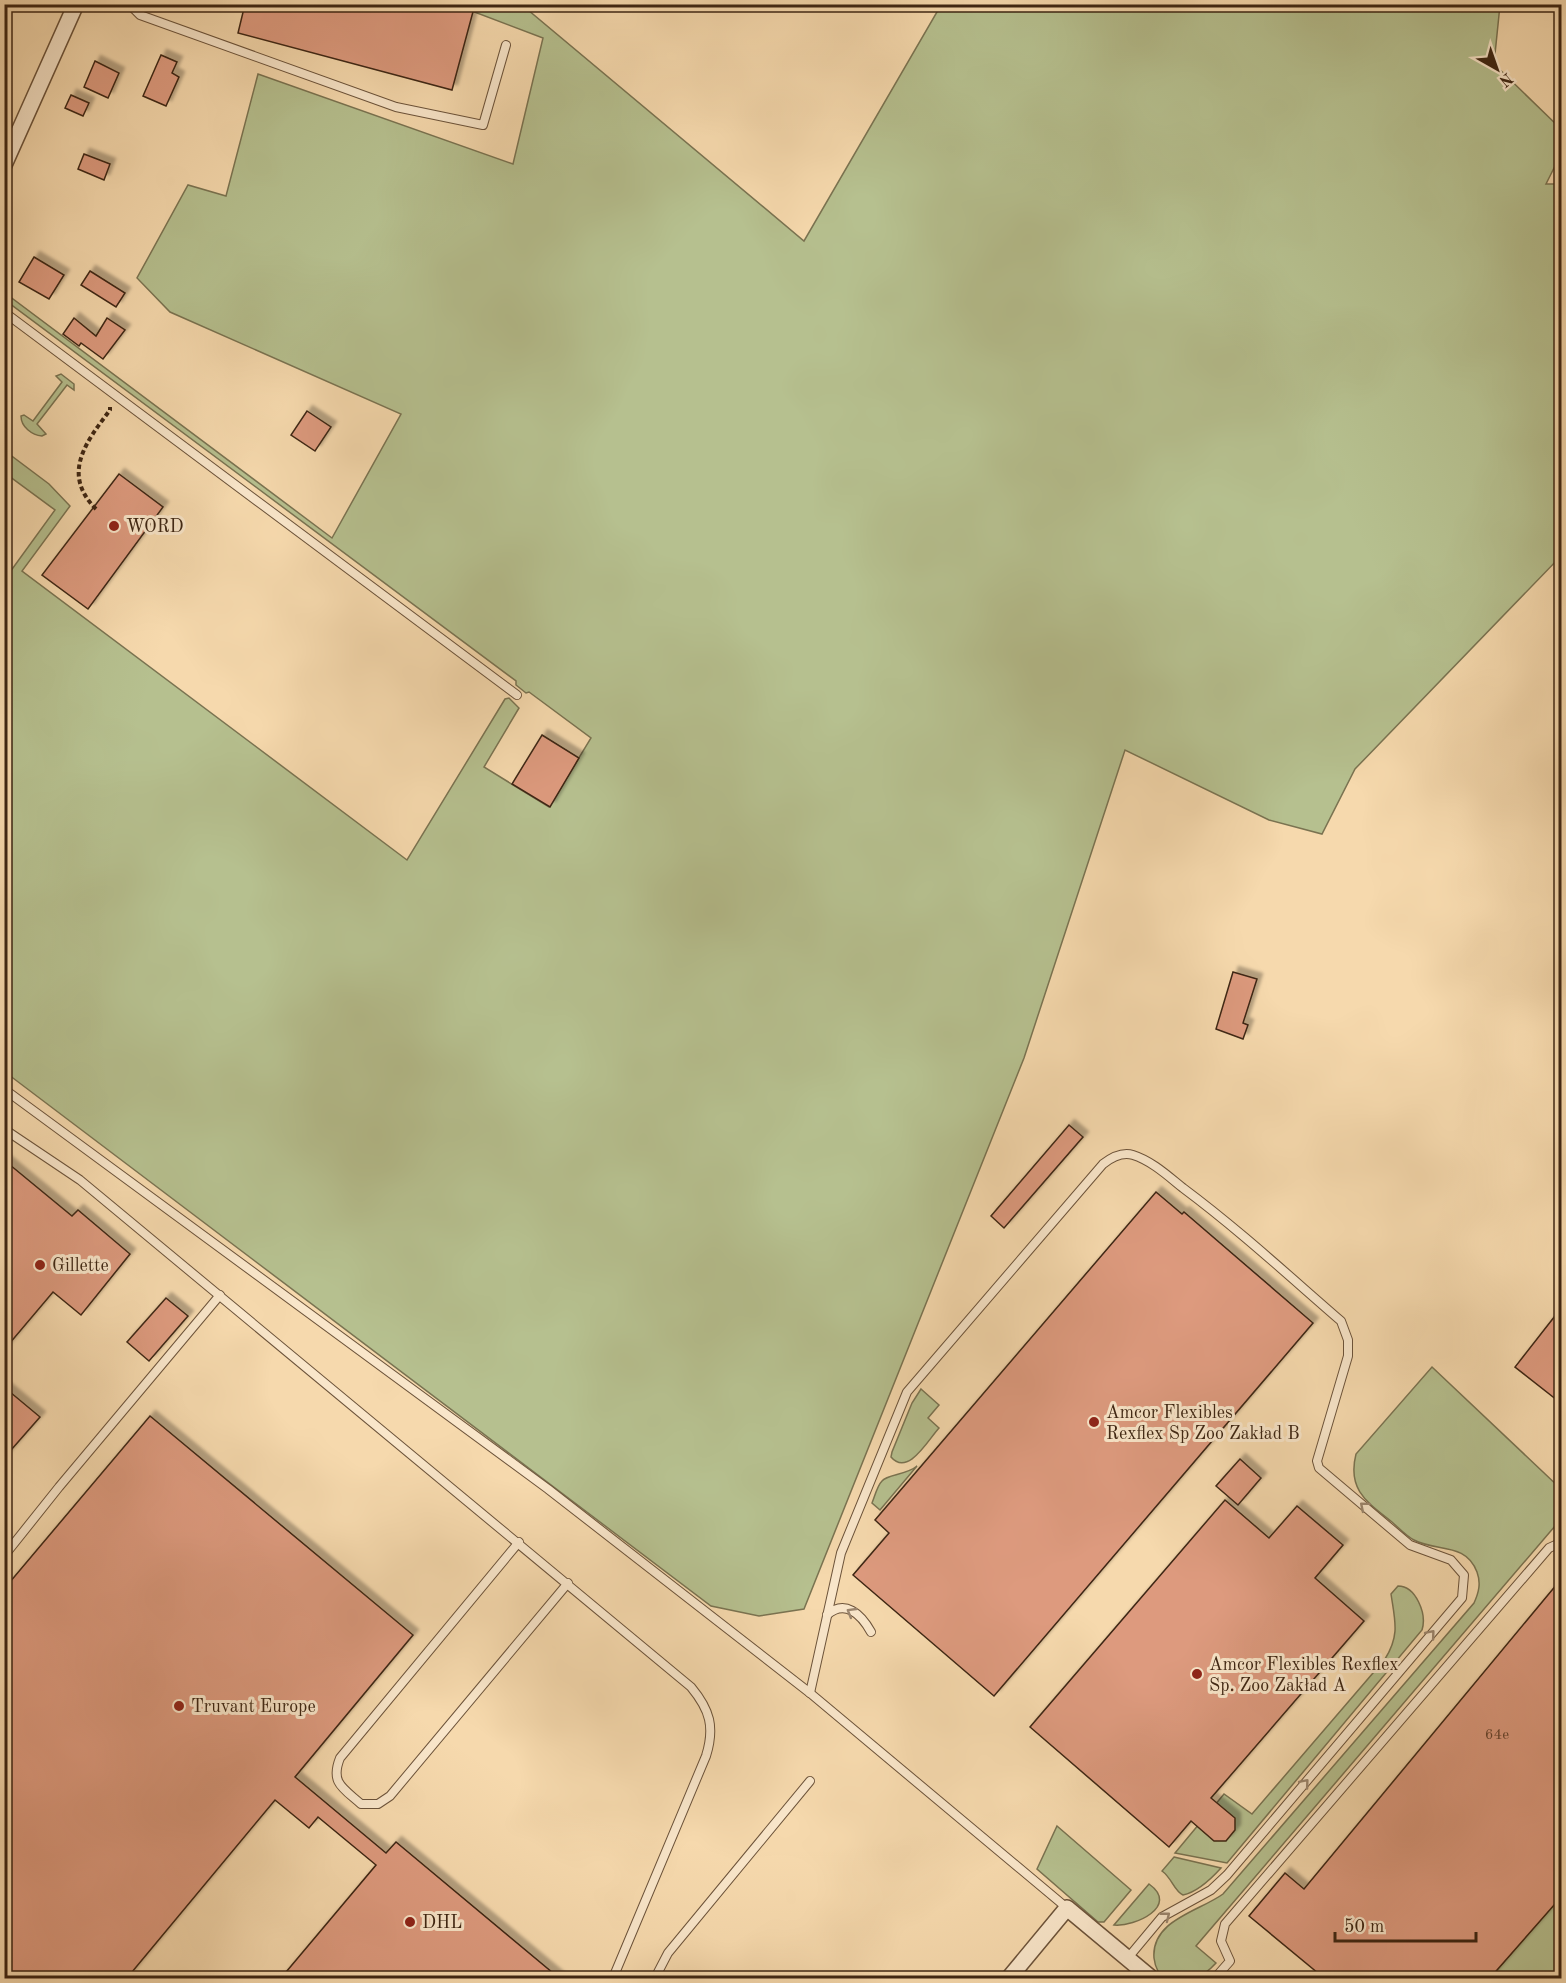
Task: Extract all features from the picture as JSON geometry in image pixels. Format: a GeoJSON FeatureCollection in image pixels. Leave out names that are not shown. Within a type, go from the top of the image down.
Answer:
{"type":"FeatureCollection","features":[{"type":"Feature","properties":{"kind":"street"},"geometry":{"type":"LineString","coordinates":[[4,165],[76,4]]}},
{"type":"Feature","properties":{"kind":"street"},"geometry":{"type":"LineString","coordinates":[[1009,1978],[1066,1908],[1151,1978]]}},
{"type":"Feature","properties":{"kind":"lane"},"geometry":{"type":"LineString","coordinates":[[129,4],[140,15],[396,107],[483,125],[506,45]]}},
{"type":"Feature","properties":{"kind":"lane"},"geometry":{"type":"LineString","coordinates":[[4,312],[517,695]]}},
{"type":"Feature","properties":{"kind":"lane"},"geometry":{"type":"LineString","coordinates":[[4,1089],[548,1489],[810,1693],[1066,1908]]}},
{"type":"Feature","properties":{"kind":"lane"},"geometry":{"type":"LineString","coordinates":[[4,1129],[80,1180],[519,1542],[691,1687],[702,1700],[710,1719],[711,1738],[706,1756],[613,1978]]}},
{"type":"Feature","properties":{"kind":"lane"},"geometry":{"type":"LineString","coordinates":[[810,1693],[841,1553],[907,1392],[1109,1159],[1126,1154],[1152,1164],[1202,1202],[1341,1321],[1348,1340],[1348,1356],[1317,1461],[1319,1468],[1410,1545],[1451,1560],[1459,1566],[1464,1575],[1462,1598],[1215,1887],[1162,1917],[1127,1959]]}},
{"type":"Feature","properties":{"kind":"lane"},"geometry":{"type":"LineString","coordinates":[[4,1556],[220,1295]]}},
{"type":"Feature","properties":{"kind":"lane"},"geometry":{"type":"LineString","coordinates":[[519,1542],[340,1758],[335,1770],[338,1784],[361,1804],[378,1804],[390,1796],[568,1583]]}},
{"type":"Feature","properties":{"kind":"lane"},"geometry":{"type":"LineString","coordinates":[[1215,1978],[1230,1961],[1221,1941],[1225,1924],[1549,1548],[1562,1542]]}},
{"type":"Feature","properties":{"kind":"lane"},"geometry":{"type":"LineString","coordinates":[[827,1615],[837,1608],[848,1608],[859,1616],[871,1632]]}},
{"type":"Feature","properties":{"kind":"lane"},"geometry":{"type":"LineString","coordinates":[[655,1978],[668,1953],[810,1781]]}},
{"type":"Feature","properties":{"kind":"path"},"geometry":{"type":"LineString","coordinates":[[96,509],[80,488],[78,464],[87,440],[110,410],[110,406],[103,401]]}},
{"type":"Feature","properties":{"kind":"green space"},"geometry":{"type":"Polygon","coordinates":[[[456,5],[522,5],[804,241],[941,5],[1500,5],[1494,64],[1561,129],[1561,154],[1546,184],[1562,184],[1561,556],[1355,769],[1322,834],[1269,820],[1125,750],[1024,1058],[804,1609],[759,1616],[711,1606],[5,1072],[4,569],[10,572],[55,510],[5,473],[5,451],[49,484],[70,506],[22,571],[407,860],[505,699],[509,698],[519,708],[484,767],[549,807],[591,738],[529,692],[526,693],[516,685],[516,681],[5,300],[5,293],[332,538],[401,414],[170,312],[137,278],[188,185],[226,196],[258,74],[513,164],[543,38],[456,5]]]}},
{"type":"Feature","properties":{"kind":"green space"},"geometry":{"type":"Polygon","coordinates":[[[61,374],[74,384],[74,390],[67,385],[37,424],[46,434],[42,436],[34,434],[25,427],[21,416],[24,415],[33,421],[62,382],[56,376],[61,374]]]}},
{"type":"Feature","properties":{"kind":"green space"},"geometry":{"type":"Polygon","coordinates":[[[1432,1367],[1561,1489],[1561,1519],[1196,1946],[1216,1963],[1204,1974],[1193,1978],[1165,1978],[1157,1970],[1154,1958],[1155,1945],[1160,1934],[1179,1918],[1223,1894],[1474,1603],[1478,1591],[1478,1576],[1466,1556],[1450,1549],[1423,1544],[1408,1536],[1367,1501],[1361,1494],[1354,1477],[1356,1454],[1432,1367]]]}},
{"type":"Feature","properties":{"kind":"green space"},"geometry":{"type":"Polygon","coordinates":[[[921,1389],[939,1405],[928,1418],[939,1428],[911,1460],[904,1463],[897,1462],[891,1457],[892,1452],[912,1403],[921,1389]]]}},
{"type":"Feature","properties":{"kind":"green space"},"geometry":{"type":"Polygon","coordinates":[[[917,1466],[880,1510],[872,1503],[882,1481],[917,1466]]]}},
{"type":"Feature","properties":{"kind":"green space"},"geometry":{"type":"Polygon","coordinates":[[[1398,1586],[1410,1591],[1419,1602],[1423,1616],[1422,1630],[1227,1863],[1175,1853],[1224,1794],[1252,1814],[1385,1659],[1395,1635],[1391,1594],[1398,1586]]]}},
{"type":"Feature","properties":{"kind":"green space"},"geometry":{"type":"Polygon","coordinates":[[[1057,1826],[1131,1890],[1104,1922],[1098,1922],[1037,1869],[1057,1826]]]}},
{"type":"Feature","properties":{"kind":"green space"},"geometry":{"type":"Polygon","coordinates":[[[1174,1857],[1221,1868],[1209,1881],[1183,1895],[1177,1891],[1162,1871],[1174,1857]]]}},
{"type":"Feature","properties":{"kind":"green space"},"geometry":{"type":"Polygon","coordinates":[[[1149,1884],[1157,1892],[1160,1900],[1157,1907],[1151,1914],[1133,1923],[1114,1925],[1149,1884]]]}},
{"type":"Feature","properties":{"kind":"green space"},"geometry":{"type":"Polygon","coordinates":[[[1561,1896],[1560,1978],[1490,1978],[1561,1896]]]}},
{"type":"Feature","properties":{"kind":"building"},"geometry":{"type":"Polygon","coordinates":[[[245,4],[460,4],[474,8],[452,90],[238,33],[245,4]]]}},
{"type":"Feature","properties":{"kind":"building"},"geometry":{"type":"Polygon","coordinates":[[[161,55],[177,62],[172,73],[179,77],[166,106],[143,96],[161,55]]]}},
{"type":"Feature","properties":{"kind":"building"},"geometry":{"type":"Polygon","coordinates":[[[95,61],[119,73],[108,98],[84,87],[95,61]]]}},
{"type":"Feature","properties":{"kind":"building"},"geometry":{"type":"Polygon","coordinates":[[[71,95],[89,103],[83,116],[65,108],[71,95]]]}},
{"type":"Feature","properties":{"kind":"building"},"geometry":{"type":"Polygon","coordinates":[[[84,154],[110,164],[104,180],[78,169],[84,154]]]}},
{"type":"Feature","properties":{"kind":"building"},"geometry":{"type":"Polygon","coordinates":[[[34,257],[64,275],[49,299],[19,282],[34,257]]]}},
{"type":"Feature","properties":{"kind":"building"},"geometry":{"type":"Polygon","coordinates":[[[90,271],[125,293],[116,307],[81,285],[90,271]]]}},
{"type":"Feature","properties":{"kind":"building"},"geometry":{"type":"Polygon","coordinates":[[[74,318],[96,336],[107,318],[125,330],[103,359],[81,343],[79,346],[63,334],[74,318]]]}},
{"type":"Feature","properties":{"kind":"building"},"geometry":{"type":"Polygon","coordinates":[[[307,411],[331,427],[315,451],[291,435],[307,411]]]}},
{"type":"Feature","properties":{"kind":"building","name":"WORD"},"geometry":{"type":"Polygon","coordinates":[[[119,474],[163,507],[88,609],[42,575],[119,474]]]}},
{"type":"Feature","properties":{"kind":"building"},"geometry":{"type":"Polygon","coordinates":[[[542,735],[579,758],[550,807],[512,784],[542,735]]]}},
{"type":"Feature","properties":{"kind":"building"},"geometry":{"type":"Polygon","coordinates":[[[1233,972],[1257,979],[1243,1023],[1248,1025],[1243,1039],[1216,1029],[1233,972]]]}},
{"type":"Feature","properties":{"kind":"building"},"geometry":{"type":"Polygon","coordinates":[[[1069,1125],[1083,1137],[1004,1228],[991,1216],[1069,1125]]]}},
{"type":"Feature","properties":{"kind":"building","name":"Gillette"},"geometry":{"type":"Polygon","coordinates":[[[4,1160],[72,1216],[78,1210],[130,1254],[81,1315],[53,1292],[4,1350],[4,1160]]]}},
{"type":"Feature","properties":{"kind":"building","name":"Amcor Flexibles Rexflex Sp Zoo Zakład B"},"geometry":{"type":"Polygon","coordinates":[[[1156,1192],[1182,1214],[1184,1212],[1313,1323],[994,1696],[853,1575],[889,1533],[875,1520],[1156,1192]]]}},
{"type":"Feature","properties":{"kind":"building"},"geometry":{"type":"Polygon","coordinates":[[[166,1298],[188,1316],[149,1361],[127,1342],[166,1298]]]}},
{"type":"Feature","properties":{"kind":"building"},"geometry":{"type":"Polygon","coordinates":[[[1562,1307],[1562,1404],[1515,1367],[1562,1307]]]}},
{"type":"Feature","properties":{"kind":"building"},"geometry":{"type":"Polygon","coordinates":[[[4,1387],[40,1417],[4,1458],[4,1387]]]}},
{"type":"Feature","properties":{"kind":"building","name":"Truvant Europe"},"geometry":{"type":"Polygon","coordinates":[[[150,1416],[413,1635],[295,1777],[386,1853],[396,1842],[559,1978],[281,1978],[376,1865],[318,1817],[309,1828],[275,1800],[127,1978],[4,1978],[4,1589],[150,1416]]]}},
{"type":"Feature","properties":{"kind":"building"},"geometry":{"type":"Polygon","coordinates":[[[1240,1459],[1261,1478],[1238,1505],[1216,1486],[1240,1459]]]}},
{"type":"Feature","properties":{"kind":"building","name":"Amcor Flexibles Rexflex Sp. Zoo Zakład A"},"geometry":{"type":"Polygon","coordinates":[[[1225,1500],[1269,1538],[1297,1506],[1343,1545],[1315,1578],[1364,1621],[1211,1798],[1235,1818],[1235,1830],[1226,1841],[1214,1841],[1191,1821],[1169,1847],[1030,1727],[1225,1500]]]}},
{"type":"Feature","properties":{"kind":"building"},"geometry":{"type":"Polygon","coordinates":[[[1562,1578],[1562,1896],[1490,1978],[1324,1978],[1249,1916],[1285,1873],[1304,1889],[1562,1578]]]}},
{"type":"Feature","properties":{"kind":"place","name":"WORD"},"geometry":{"type":"Point","coordinates":[114,526]}},
{"type":"Feature","properties":{"kind":"place","name":"Gillette"},"geometry":{"type":"Point","coordinates":[40,1265]}},
{"type":"Feature","properties":{"kind":"place","name":"Amcor Flexibles Rexflex Sp Zoo Zakład B"},"geometry":{"type":"Point","coordinates":[1094,1422]}},
{"type":"Feature","properties":{"kind":"place","name":"Amcor Flexibles Rexflex Sp. Zoo Zakład A"},"geometry":{"type":"Point","coordinates":[1197,1674]}},
{"type":"Feature","properties":{"kind":"place","name":"Truvant Europe"},"geometry":{"type":"Point","coordinates":[179,1706]}},
{"type":"Feature","properties":{"kind":"place","name":"DHL"},"geometry":{"type":"Point","coordinates":[410,1922]}}]}
